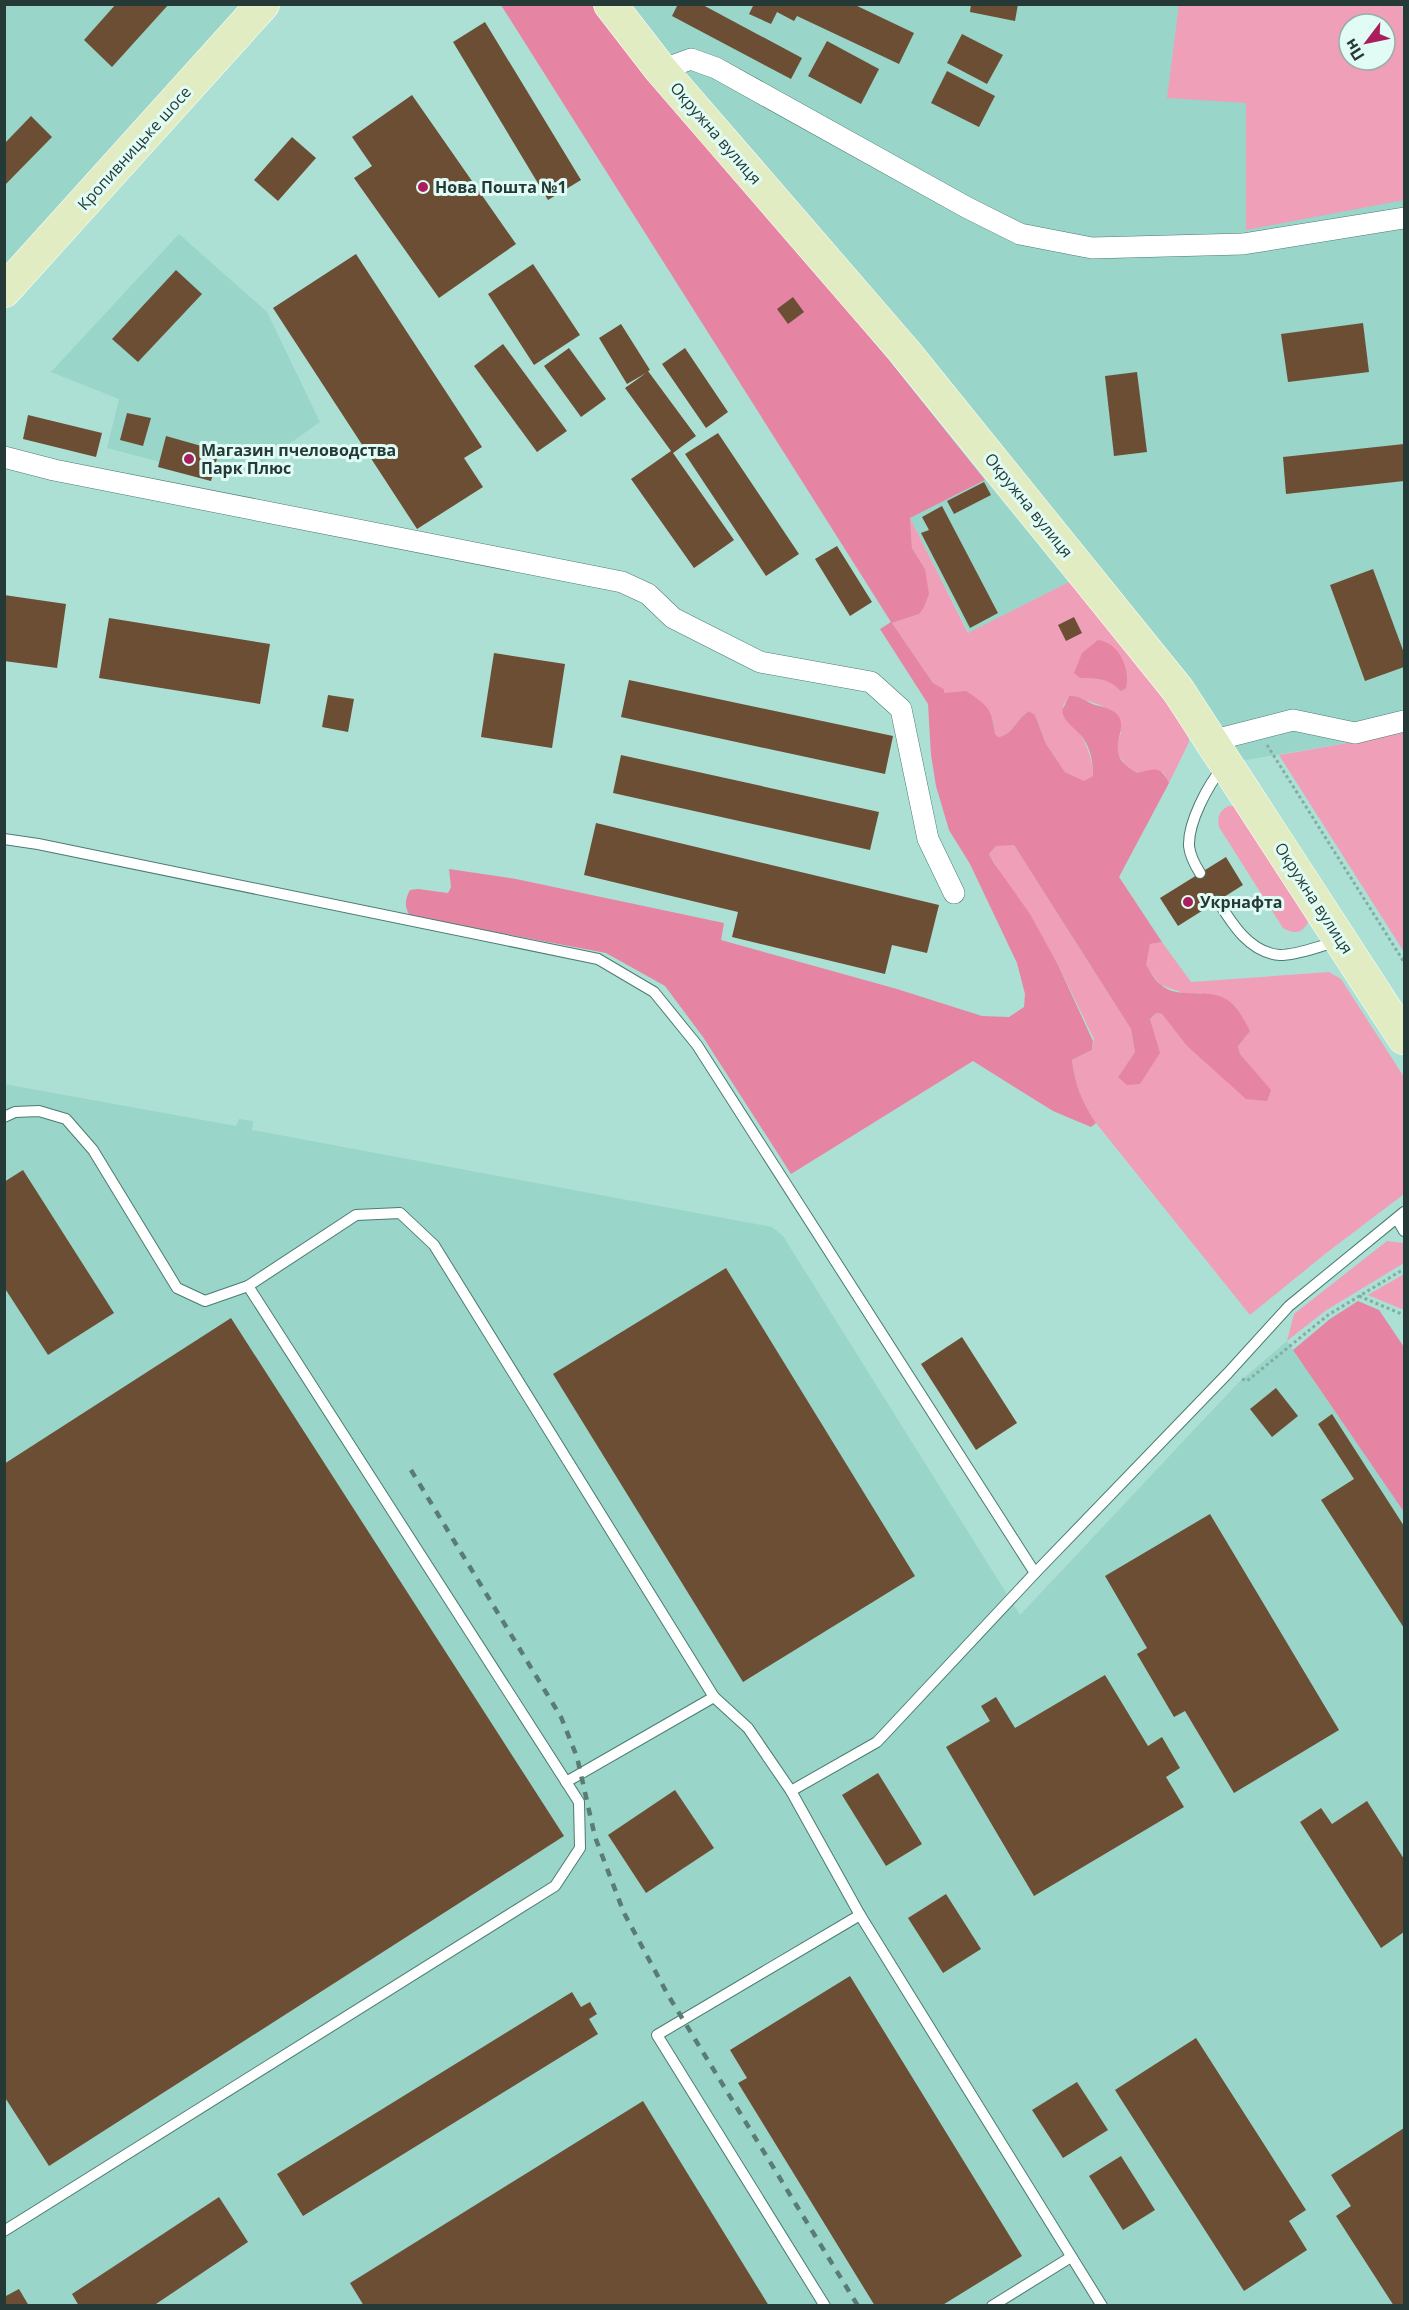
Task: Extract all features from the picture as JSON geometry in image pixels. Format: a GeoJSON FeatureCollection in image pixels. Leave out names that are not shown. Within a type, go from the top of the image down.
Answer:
{"type":"FeatureCollection","features":[{"type":"Feature","properties":{"kind":"main road","name":"Кропивницьке шосе"},"geometry":{"type":"LineString","coordinates":[[4,291],[263,4]]}},
{"type":"Feature","properties":{"kind":"main road","name":"Окружна вулиця"},"geometry":{"type":"LineString","coordinates":[[610,4],[661,70],[904,351],[1178,690],[1404,1038]]}},
{"type":"Feature","properties":{"kind":"street"},"geometry":{"type":"LineString","coordinates":[[661,70],[691,59],[716,68],[966,207],[1020,234],[1092,248],[1243,244],[1404,218]]}},
{"type":"Feature","properties":{"kind":"street"},"geometry":{"type":"LineString","coordinates":[[4,457],[54,470],[622,582],[648,594],[673,618],[760,662],[871,682],[901,709],[928,839],[954,893]]}},
{"type":"Feature","properties":{"kind":"street"},"geometry":{"type":"LineString","coordinates":[[1219,752],[1257,729],[1293,720],[1355,733],[1404,721]]}},
{"type":"Feature","properties":{"kind":"lane"},"geometry":{"type":"LineString","coordinates":[[1200,873],[1193,862],[1189,846],[1191,831],[1213,779],[1219,752]]}},
{"type":"Feature","properties":{"kind":"lane"},"geometry":{"type":"LineString","coordinates":[[4,839],[38,844],[598,959],[654,992],[697,1045],[1035,1573]]}},
{"type":"Feature","properties":{"kind":"lane"},"geometry":{"type":"LineString","coordinates":[[1218,901],[1233,926],[1247,940],[1280,955],[1342,940]]}},
{"type":"Feature","properties":{"kind":"lane"},"geometry":{"type":"LineString","coordinates":[[4,1117],[15,1113],[39,1111],[66,1119],[93,1150],[177,1288],[205,1301],[248,1286],[356,1215],[400,1212],[434,1245],[714,1697],[748,1728],[791,1791],[860,1915],[1102,2306]]}},
{"type":"Feature","properties":{"kind":"lane"},"geometry":{"type":"LineString","coordinates":[[791,1791],[877,1742],[1035,1573],[1228,1374],[1289,1306],[1400,1216],[1404,1231]]}},
{"type":"Feature","properties":{"kind":"lane"},"geometry":{"type":"LineString","coordinates":[[4,2230],[555,1886],[579,1848],[579,1802],[248,1286]]}},
{"type":"Feature","properties":{"kind":"lane"},"geometry":{"type":"LineString","coordinates":[[566,1782],[714,1697]]}},
{"type":"Feature","properties":{"kind":"lane"},"geometry":{"type":"LineString","coordinates":[[825,2306],[657,2035],[860,1915]]}},
{"type":"Feature","properties":{"kind":"lane"},"geometry":{"type":"LineString","coordinates":[[992,2306],[1071,2257]]}},
{"type":"Feature","properties":{"kind":"path"},"geometry":{"type":"LineString","coordinates":[[1257,729],[1404,962]]}},
{"type":"Feature","properties":{"kind":"path"},"geometry":{"type":"LineString","coordinates":[[1228,1374],[1247,1381],[1328,1315],[1404,1269]]}},
{"type":"Feature","properties":{"kind":"path"},"geometry":{"type":"LineString","coordinates":[[1358,1296],[1404,1315]]}},
{"type":"Feature","properties":{"kind":"shaded area"},"geometry":{"type":"Polygon","coordinates":[[[5,5],[243,5],[5,271],[5,5]]]}},
{"type":"Feature","properties":{"kind":"shaded area"},"geometry":{"type":"Polygon","coordinates":[[[501,5],[592,5],[889,360],[985,480],[910,518],[912,548],[925,569],[929,594],[919,614],[892,623],[933,683],[944,689],[944,693],[966,691],[987,708],[998,737],[1011,730],[1029,711],[1035,715],[1046,744],[1065,772],[1084,781],[1093,776],[1088,747],[1062,711],[1069,696],[1079,697],[1113,711],[1119,717],[1121,724],[1119,756],[1125,765],[1137,773],[1156,770],[1163,773],[1169,783],[1119,877],[1162,942],[1150,944],[1146,965],[1156,980],[1167,989],[1182,993],[1216,995],[1224,998],[1236,1008],[1250,1031],[1238,1046],[1240,1054],[1271,1090],[1267,1101],[1246,1099],[1186,1045],[1162,1014],[1156,1013],[1150,1019],[1160,1053],[1140,1084],[1127,1085],[1118,1077],[1135,1052],[1131,1029],[1014,845],[996,846],[989,854],[1030,914],[1058,965],[1093,1041],[1092,1050],[1072,1060],[1080,1093],[1096,1123],[1091,1127],[1053,1111],[973,1061],[791,1174],[703,1037],[665,986],[606,953],[410,916],[406,903],[410,890],[448,893],[451,887],[449,869],[516,879],[724,923],[721,940],[897,989],[982,1016],[1009,1017],[1024,1007],[1025,994],[1017,963],[970,864],[949,830],[936,786],[931,755],[928,704],[880,629],[891,622],[501,5]]]}},
{"type":"Feature","properties":{"kind":"shaded area"},"geometry":{"type":"Polygon","coordinates":[[[622,5],[1404,5],[1404,733],[1240,761],[622,5]]]}},
{"type":"Feature","properties":{"kind":"shaded area"},"geometry":{"type":"Polygon","coordinates":[[[1179,5],[1402,5],[1404,200],[1246,230],[1246,103],[1167,98],[1179,5]]]}},
{"type":"Feature","properties":{"kind":"shaded area"},"geometry":{"type":"Polygon","coordinates":[[[179,234],[267,312],[320,422],[251,471],[218,463],[211,481],[158,467],[160,462],[107,448],[119,399],[51,372],[179,234]]]}},
{"type":"Feature","properties":{"kind":"shaded area"},"geometry":{"type":"Polygon","coordinates":[[[985,480],[1069,582],[969,633],[910,518],[985,480]]]}},
{"type":"Feature","properties":{"kind":"shaded area"},"geometry":{"type":"Polygon","coordinates":[[[910,518],[968,633],[1069,582],[1140,667],[1188,733],[1189,742],[1169,783],[1163,772],[1137,773],[1127,768],[1116,747],[1121,733],[1110,713],[1098,704],[1069,696],[1063,706],[1090,757],[1093,776],[1085,782],[1065,772],[1046,744],[1035,715],[1029,711],[1011,730],[998,737],[995,735],[993,720],[944,694],[944,689],[933,683],[892,623],[919,614],[925,569],[912,548],[910,518]]]}},
{"type":"Feature","properties":{"kind":"shaded area"},"geometry":{"type":"Polygon","coordinates":[[[1098,640],[1112,646],[1122,658],[1127,681],[1126,688],[1121,691],[1107,681],[1080,678],[1074,673],[1082,653],[1098,640]]]}},
{"type":"Feature","properties":{"kind":"shaded area"},"geometry":{"type":"Polygon","coordinates":[[[1404,733],[1404,952],[1279,755],[1404,733]]]}},
{"type":"Feature","properties":{"kind":"shaded area"},"geometry":{"type":"Polygon","coordinates":[[[1228,806],[1237,806],[1309,920],[1305,928],[1299,932],[1291,932],[1283,928],[1219,827],[1219,815],[1228,806]]]}},
{"type":"Feature","properties":{"kind":"shaded area"},"geometry":{"type":"Polygon","coordinates":[[[1014,845],[1131,1029],[1135,1052],[1118,1077],[1159,1053],[1150,1019],[1156,1013],[1162,1014],[1186,1045],[1271,1091],[1240,1054],[1238,1046],[1201,993],[1186,994],[1161,985],[1145,965],[1150,944],[1162,942],[1191,982],[1329,972],[1341,979],[1404,1077],[1404,1194],[1250,1315],[1096,1123],[1087,1108],[1077,1085],[1072,1060],[1092,1050],[1094,1039],[1058,965],[989,854],[996,846],[1014,845]]]}},
{"type":"Feature","properties":{"kind":"shaded area"},"geometry":{"type":"Polygon","coordinates":[[[4,1084],[236,1126],[239,1119],[253,1121],[252,1130],[772,1227],[783,1236],[1020,1615],[1238,1383],[1287,1341],[1404,1512],[1404,2305],[5,2305],[4,1084]]]}},
{"type":"Feature","properties":{"kind":"shaded area"},"geometry":{"type":"Polygon","coordinates":[[[1387,1241],[1403,1243],[1404,1263],[1325,1311],[1287,1341],[1294,1314],[1387,1241]]]}},
{"type":"Feature","properties":{"kind":"shaded area"},"geometry":{"type":"Polygon","coordinates":[[[1404,1274],[1404,1310],[1368,1295],[1404,1274]]]}},
{"type":"Feature","properties":{"kind":"shaded area"},"geometry":{"type":"Polygon","coordinates":[[[1358,1301],[1379,1310],[1404,1347],[1404,1512],[1293,1350],[1330,1319],[1358,1301]]]}},
{"type":"Feature","properties":{"kind":"building"},"geometry":{"type":"Polygon","coordinates":[[[116,4],[169,4],[112,67],[84,40],[116,4]]]}},
{"type":"Feature","properties":{"kind":"building"},"geometry":{"type":"Polygon","coordinates":[[[678,4],[701,4],[802,58],[791,79],[672,16],[678,4]]]}},
{"type":"Feature","properties":{"kind":"building"},"geometry":{"type":"Polygon","coordinates":[[[754,4],[853,4],[914,33],[899,64],[797,16],[794,21],[777,12],[771,24],[749,14],[754,4]]]}},
{"type":"Feature","properties":{"kind":"building"},"geometry":{"type":"Polygon","coordinates":[[[971,4],[1018,4],[1015,21],[970,12],[971,4]]]}},
{"type":"Feature","properties":{"kind":"building"},"geometry":{"type":"Polygon","coordinates":[[[485,22],[581,180],[548,200],[453,42],[485,22]]]}},
{"type":"Feature","properties":{"kind":"building"},"geometry":{"type":"Polygon","coordinates":[[[962,34],[1003,55],[987,84],[947,63],[962,34]]]}},
{"type":"Feature","properties":{"kind":"building"},"geometry":{"type":"Polygon","coordinates":[[[827,41],[879,69],[861,104],[808,76],[827,41]]]}},
{"type":"Feature","properties":{"kind":"building"},"geometry":{"type":"Polygon","coordinates":[[[947,71],[995,96],[979,127],[931,103],[947,71]]]}},
{"type":"Feature","properties":{"kind":"building"},"geometry":{"type":"Polygon","coordinates":[[[412,95],[516,244],[439,298],[354,178],[372,166],[352,137],[412,95]]]}},
{"type":"Feature","properties":{"kind":"building"},"geometry":{"type":"Polygon","coordinates":[[[31,116],[52,137],[4,186],[4,144],[31,116]]]}},
{"type":"Feature","properties":{"kind":"building"},"geometry":{"type":"Polygon","coordinates":[[[292,137],[316,158],[278,201],[254,180],[292,137]]]}},
{"type":"Feature","properties":{"kind":"building"},"geometry":{"type":"Polygon","coordinates":[[[356,254],[482,447],[464,458],[483,487],[417,529],[273,308],[356,254]]]}},
{"type":"Feature","properties":{"kind":"building"},"geometry":{"type":"Polygon","coordinates":[[[533,264],[580,335],[534,365],[488,294],[533,264]]]}},
{"type":"Feature","properties":{"kind":"building"},"geometry":{"type":"Polygon","coordinates":[[[176,270],[202,294],[138,362],[112,339],[176,270]]]}},
{"type":"Feature","properties":{"kind":"building"},"geometry":{"type":"Polygon","coordinates":[[[793,297],[804,312],[788,324],[777,309],[793,297]]]}},
{"type":"Feature","properties":{"kind":"building"},"geometry":{"type":"Polygon","coordinates":[[[1363,323],[1369,372],[1288,382],[1281,334],[1363,323]]]}},
{"type":"Feature","properties":{"kind":"building"},"geometry":{"type":"Polygon","coordinates":[[[621,324],[650,370],[648,371],[696,436],[673,453],[734,540],[694,568],[631,479],[671,451],[625,388],[646,373],[627,384],[599,338],[621,324]]]}},
{"type":"Feature","properties":{"kind":"building"},"geometry":{"type":"Polygon","coordinates":[[[503,344],[567,431],[537,452],[474,366],[503,344]]]}},
{"type":"Feature","properties":{"kind":"building"},"geometry":{"type":"Polygon","coordinates":[[[569,348],[606,399],[581,417],[544,366],[569,348]]]}},
{"type":"Feature","properties":{"kind":"building"},"geometry":{"type":"Polygon","coordinates":[[[685,348],[728,412],[706,428],[662,364],[685,348]]]}},
{"type":"Feature","properties":{"kind":"building"},"geometry":{"type":"Polygon","coordinates":[[[1137,372],[1147,452],[1114,456],[1105,376],[1137,372]]]}},
{"type":"Feature","properties":{"kind":"building"},"geometry":{"type":"Polygon","coordinates":[[[127,413],[151,418],[143,446],[120,440],[127,413]]]}},
{"type":"Feature","properties":{"kind":"building"},"geometry":{"type":"Polygon","coordinates":[[[28,415],[102,433],[96,457],[23,439],[28,415]]]}},
{"type":"Feature","properties":{"kind":"building"},"geometry":{"type":"Polygon","coordinates":[[[718,433],[799,554],[766,576],[685,454],[718,433]]]}},
{"type":"Feature","properties":{"kind":"building","name":"Магазин пчеловодства Парк Плюс"},"geometry":{"type":"Polygon","coordinates":[[[166,436],[219,451],[211,481],[158,467],[166,436]]]}},
{"type":"Feature","properties":{"kind":"building"},"geometry":{"type":"Polygon","coordinates":[[[1404,444],[1404,481],[1286,494],[1283,457],[1404,444]]]}},
{"type":"Feature","properties":{"kind":"building"},"geometry":{"type":"Polygon","coordinates":[[[984,482],[991,495],[954,514],[947,501],[984,482]]]}},
{"type":"Feature","properties":{"kind":"building"},"geometry":{"type":"Polygon","coordinates":[[[942,506],[998,613],[970,628],[921,533],[929,530],[922,517],[942,506]]]}},
{"type":"Feature","properties":{"kind":"building"},"geometry":{"type":"Polygon","coordinates":[[[837,546],[872,602],[850,616],[815,559],[837,546]]]}},
{"type":"Feature","properties":{"kind":"building"},"geometry":{"type":"Polygon","coordinates":[[[1373,569],[1404,653],[1404,667],[1365,681],[1330,585],[1373,569]]]}},
{"type":"Feature","properties":{"kind":"building"},"geometry":{"type":"Polygon","coordinates":[[[4,595],[66,604],[57,668],[4,661],[4,595]]]}},
{"type":"Feature","properties":{"kind":"building"},"geometry":{"type":"Polygon","coordinates":[[[1074,617],[1082,633],[1066,641],[1058,625],[1074,617]]]}},
{"type":"Feature","properties":{"kind":"building"},"geometry":{"type":"Polygon","coordinates":[[[109,618],[270,644],[260,704],[99,678],[109,618]]]}},
{"type":"Feature","properties":{"kind":"building"},"geometry":{"type":"Polygon","coordinates":[[[494,653],[565,664],[552,748],[481,737],[494,653]]]}},
{"type":"Feature","properties":{"kind":"building"},"geometry":{"type":"Polygon","coordinates":[[[629,680],[893,736],[885,774],[621,717],[629,680]]]}},
{"type":"Feature","properties":{"kind":"building"},"geometry":{"type":"Polygon","coordinates":[[[328,695],[354,699],[348,732],[322,727],[328,695]]]}},
{"type":"Feature","properties":{"kind":"building"},"geometry":{"type":"Polygon","coordinates":[[[621,755],[879,812],[870,850],[613,793],[621,755]]]}},
{"type":"Feature","properties":{"kind":"building"},"geometry":{"type":"Polygon","coordinates":[[[596,823],[939,905],[927,953],[892,945],[885,974],[732,937],[738,912],[584,875],[596,823]]]}},
{"type":"Feature","properties":{"kind":"building"},"geometry":{"type":"Polygon","coordinates":[[[1226,857],[1243,885],[1178,926],[1160,898],[1226,857]]]}},
{"type":"Feature","properties":{"kind":"building"},"geometry":{"type":"Polygon","coordinates":[[[23,1170],[114,1313],[48,1355],[4,1287],[4,1182],[23,1170]]]}},
{"type":"Feature","properties":{"kind":"building"},"geometry":{"type":"Polygon","coordinates":[[[726,1268],[915,1576],[743,1682],[553,1374],[726,1268]]]}},
{"type":"Feature","properties":{"kind":"building"},"geometry":{"type":"Polygon","coordinates":[[[231,1318],[564,1836],[49,2166],[4,2096],[4,1464],[231,1318]]]}},
{"type":"Feature","properties":{"kind":"building"},"geometry":{"type":"Polygon","coordinates":[[[962,1337],[1017,1423],[976,1450],[921,1364],[962,1337]]]}},
{"type":"Feature","properties":{"kind":"building"},"geometry":{"type":"Polygon","coordinates":[[[1276,1388],[1298,1416],[1272,1437],[1250,1409],[1276,1388]]]}},
{"type":"Feature","properties":{"kind":"building"},"geometry":{"type":"Polygon","coordinates":[[[1332,1414],[1404,1526],[1404,1628],[1321,1500],[1354,1479],[1318,1424],[1332,1414]]]}},
{"type":"Feature","properties":{"kind":"building"},"geometry":{"type":"Polygon","coordinates":[[[1210,1514],[1339,1730],[1234,1793],[1185,1711],[1174,1717],[1137,1654],[1147,1648],[1105,1576],[1210,1514]]]}},
{"type":"Feature","properties":{"kind":"building"},"geometry":{"type":"Polygon","coordinates":[[[1105,1675],[1148,1746],[1162,1737],[1180,1768],[1166,1777],[1184,1807],[1034,1896],[946,1747],[990,1721],[981,1706],[996,1697],[1015,1728],[1105,1675]]]}},
{"type":"Feature","properties":{"kind":"building"},"geometry":{"type":"Polygon","coordinates":[[[878,1773],[922,1844],[886,1866],[842,1795],[878,1773]]]}},
{"type":"Feature","properties":{"kind":"building"},"geometry":{"type":"Polygon","coordinates":[[[675,1790],[714,1848],[646,1893],[608,1835],[675,1790]]]}},
{"type":"Feature","properties":{"kind":"building"},"geometry":{"type":"Polygon","coordinates":[[[1367,1801],[1404,1859],[1404,1932],[1381,1948],[1300,1822],[1321,1808],[1332,1824],[1367,1801]]]}},
{"type":"Feature","properties":{"kind":"building"},"geometry":{"type":"Polygon","coordinates":[[[946,1894],[981,1949],[943,1973],[908,1918],[946,1894]]]}},
{"type":"Feature","properties":{"kind":"building"},"geometry":{"type":"Polygon","coordinates":[[[850,1976],[1022,2256],[941,2306],[875,2306],[738,2083],[747,2078],[730,2050],[850,1976]]]}},
{"type":"Feature","properties":{"kind":"building"},"geometry":{"type":"Polygon","coordinates":[[[572,1992],[581,2007],[590,2002],[597,2014],[589,2019],[598,2034],[303,2216],[277,2174],[572,1992]]]}},
{"type":"Feature","properties":{"kind":"building"},"geometry":{"type":"Polygon","coordinates":[[[1196,2038],[1306,2210],[1289,2221],[1307,2250],[1244,2291],[1115,2090],[1196,2038]]]}},
{"type":"Feature","properties":{"kind":"building"},"geometry":{"type":"Polygon","coordinates":[[[1077,2082],[1108,2130],[1063,2158],[1032,2110],[1077,2082]]]}},
{"type":"Feature","properties":{"kind":"building"},"geometry":{"type":"Polygon","coordinates":[[[643,2101],[769,2306],[364,2306],[350,2283],[643,2101]]]}},
{"type":"Feature","properties":{"kind":"building"},"geometry":{"type":"Polygon","coordinates":[[[1404,2128],[1404,2306],[1394,2306],[1336,2216],[1351,2206],[1331,2175],[1404,2128]]]}},
{"type":"Feature","properties":{"kind":"building"},"geometry":{"type":"Polygon","coordinates":[[[1121,2156],[1155,2210],[1123,2230],[1089,2176],[1121,2156]]]}},
{"type":"Feature","properties":{"kind":"building"},"geometry":{"type":"Polygon","coordinates":[[[219,2197],[248,2242],[153,2306],[79,2306],[72,2294],[219,2197]]]}},
{"type":"Feature","properties":{"kind":"building"},"geometry":{"type":"Polygon","coordinates":[[[19,2289],[29,2306],[4,2306],[4,2297],[19,2289]]]}},
{"type":"Feature","properties":{"kind":"railway"},"geometry":{"type":"LineString","coordinates":[[411,1470],[561,1717],[577,1757],[595,1837],[624,1913],[668,1995],[858,2306]]}},
{"type":"Feature","properties":{"kind":"place","name":"Нова Пошта №1"},"geometry":{"type":"Point","coordinates":[423,187]}},
{"type":"Feature","properties":{"kind":"place","name":"Магазин пчеловодства Парк Плюс"},"geometry":{"type":"Point","coordinates":[189,459]}},
{"type":"Feature","properties":{"kind":"place","name":"Укрнафта"},"geometry":{"type":"Point","coordinates":[1188,902]}}]}
